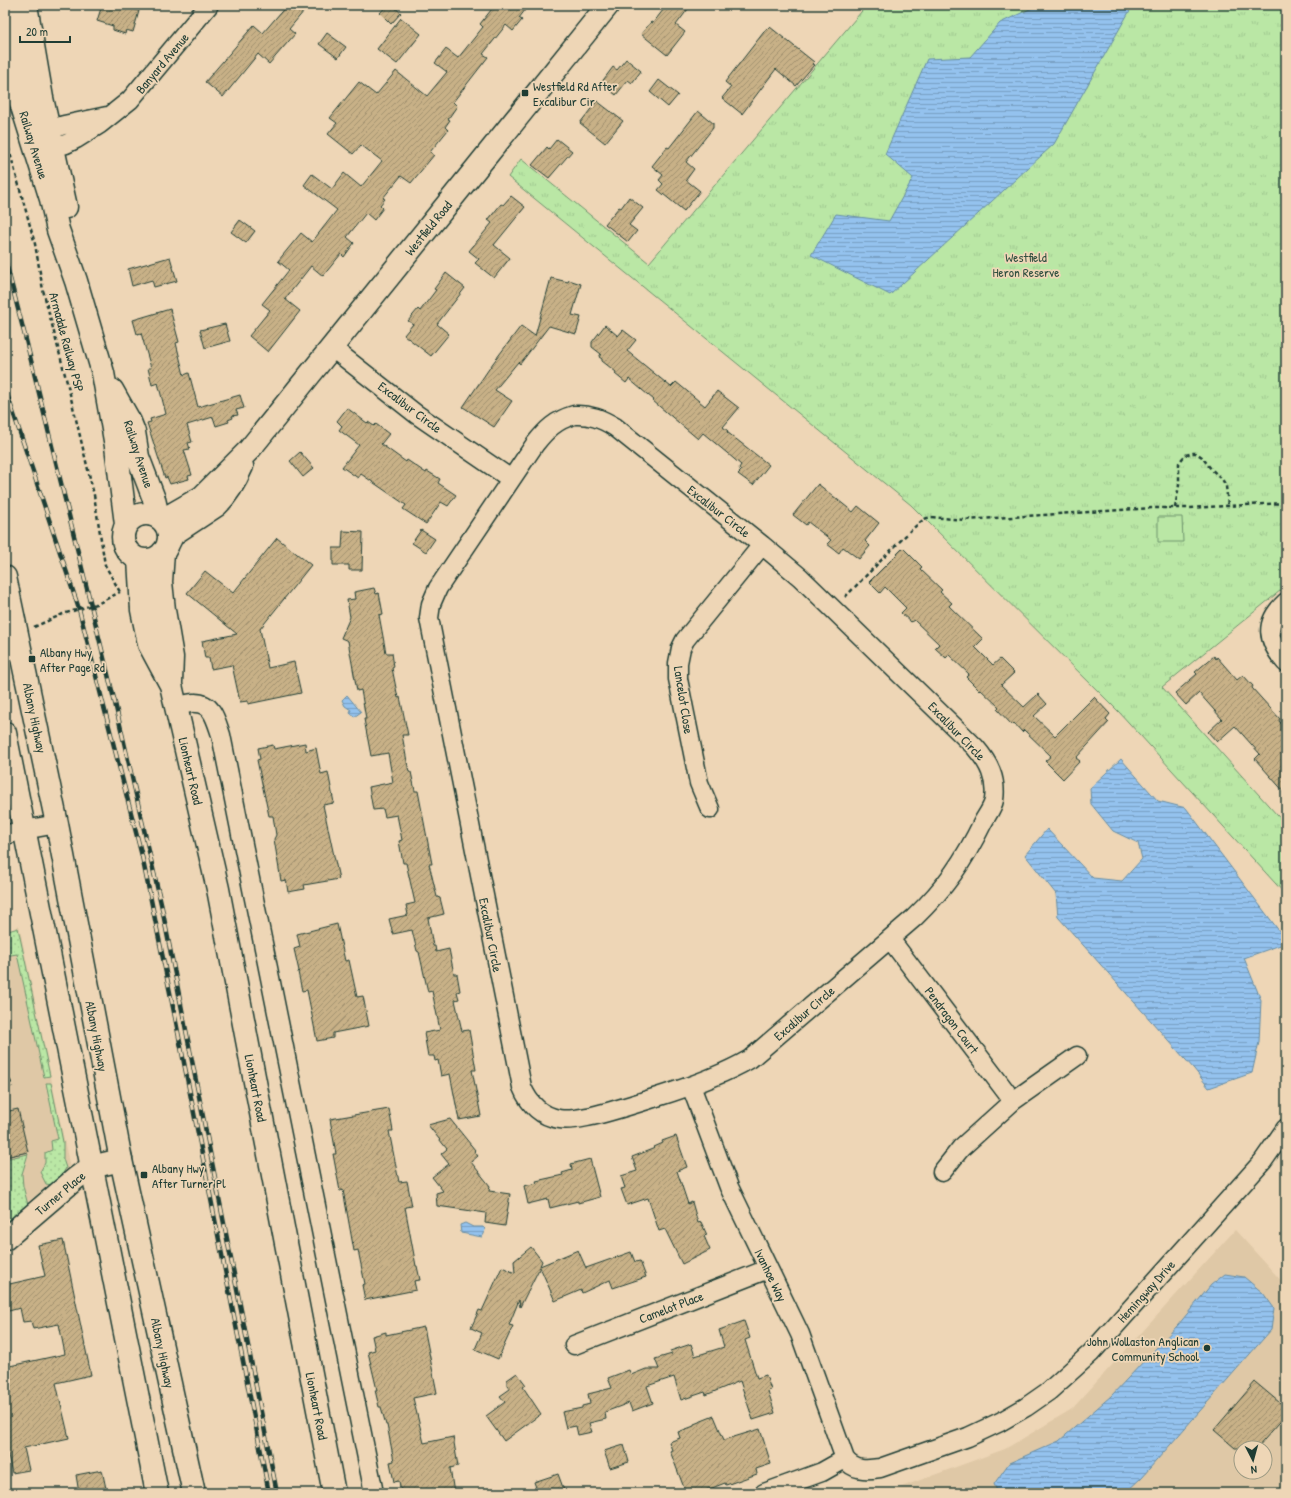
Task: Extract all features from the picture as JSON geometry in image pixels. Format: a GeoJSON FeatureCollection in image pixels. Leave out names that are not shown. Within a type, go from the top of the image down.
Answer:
{"type":"FeatureCollection","features":[{"type":"Feature","properties":{"kind":"main road","name":"Railway Avenue"},"geometry":{"type":"LineString","coordinates":[[6,5],[10,42],[21,103],[43,141],[63,189],[76,281],[103,373],[116,446],[126,524]]}},
{"type":"Feature","properties":{"kind":"main road"},"geometry":{"type":"LineString","coordinates":[[10,42],[18,40],[21,37],[20,5]]}},
{"type":"Feature","properties":{"kind":"main road","name":"Railway Avenue"},"geometry":{"type":"LineString","coordinates":[[26,5],[42,98],[43,141]]}},
{"type":"Feature","properties":{"kind":"main road","name":"Westfield Road"},"geometry":{"type":"LineString","coordinates":[[160,518],[202,497],[249,450],[608,5]]}},
{"type":"Feature","properties":{"kind":"main road","name":"Railway Avenue"},"geometry":{"type":"LineString","coordinates":[[103,373],[130,422],[136,441],[138,457],[160,518]]}},
{"type":"Feature","properties":{"kind":"main road","name":"Westfield Road"},"geometry":{"type":"LineString","coordinates":[[166,548],[173,534],[223,500],[240,471],[249,450]]}},
{"type":"Feature","properties":{"kind":"main road"},"geometry":{"type":"LineString","coordinates":[[141,514],[153,514],[160,518],[168,528],[169,533],[166,548],[152,559],[139,559],[132,556],[124,545],[124,531],[126,524],[141,514]]}},
{"type":"Feature","properties":{"kind":"main road","name":"Lionheart Road"},"geometry":{"type":"LineString","coordinates":[[166,548],[161,582],[172,657],[171,685],[218,889],[334,1493]]}},
{"type":"Feature","properties":{"kind":"main road","name":"Lionheart Road"},"geometry":{"type":"LineString","coordinates":[[139,559],[142,610],[149,644],[171,685]]}},
{"type":"Feature","properties":{"kind":"main road","name":"Albany Highway"},"geometry":{"type":"LineString","coordinates":[[5,577],[57,824],[121,1160],[194,1493]]}},
{"type":"Feature","properties":{"kind":"main road"},"geometry":{"type":"LineString","coordinates":[[5,733],[15,833],[91,1167],[158,1493]]}},
{"type":"Feature","properties":{"kind":"main road","name":"Turner Place"},"geometry":{"type":"LineString","coordinates":[[5,1239],[91,1167],[121,1160]]}},
{"type":"Feature","properties":{"kind":"street","name":"Banyard Avenue"},"geometry":{"type":"LineString","coordinates":[[43,141],[79,121],[110,115],[122,107],[136,94],[210,5]]}},
{"type":"Feature","properties":{"kind":"street","name":"Excalibur Circle"},"geometry":{"type":"LineString","coordinates":[[331,347],[416,414],[511,479]]}},
{"type":"Feature","properties":{"kind":"street","name":"Excalibur Circle"},"geometry":{"type":"LineString","coordinates":[[574,415],[590,416],[605,421],[615,427],[762,545],[800,577],[833,608],[983,756],[992,775],[994,788],[994,801],[968,852],[950,880],[932,901],[750,1059],[721,1074],[691,1086],[622,1109],[566,1120],[553,1118],[537,1109],[529,1101],[522,1087],[429,618],[431,604],[438,588],[511,479],[546,431],[555,423],[574,415]]}},
{"type":"Feature","properties":{"kind":"street","name":"Lancelot Close"},"geometry":{"type":"LineString","coordinates":[[710,809],[699,783],[678,679],[679,655],[685,640],[690,633],[762,545]]}},
{"type":"Feature","properties":{"kind":"street"},"geometry":{"type":"LineString","coordinates":[[1286,602],[1277,610],[1271,624],[1270,634],[1276,652],[1286,663]]}},
{"type":"Feature","properties":{"kind":"street"},"geometry":{"type":"LineString","coordinates":[[176,707],[195,702],[206,706],[214,714],[221,735],[374,1493]]}},
{"type":"Feature","properties":{"kind":"street"},"geometry":{"type":"LineString","coordinates":[[15,833],[57,824]]}},
{"type":"Feature","properties":{"kind":"street","name":"Pendragon Court"},"geometry":{"type":"LineString","coordinates":[[890,939],[1013,1102]]}},
{"type":"Feature","properties":{"kind":"street"},"geometry":{"type":"LineString","coordinates":[[942,1172],[961,1148],[1013,1102],[1077,1056]]}},
{"type":"Feature","properties":{"kind":"street","name":"Ivanhoe Way"},"geometry":{"type":"LineString","coordinates":[[691,1086],[729,1187],[800,1334],[847,1462]]}},
{"type":"Feature","properties":{"kind":"street","name":"Hemingway Drive"},"geometry":{"type":"LineString","coordinates":[[847,1462],[857,1469],[868,1470],[880,1468],[968,1437],[1000,1422],[1049,1391],[1073,1371],[1091,1353],[1263,1161],[1286,1128]]}},
{"type":"Feature","properties":{"kind":"street","name":"Camelot Place"},"geometry":{"type":"LineString","coordinates":[[574,1345],[768,1269]]}},
{"type":"Feature","properties":{"kind":"street"},"geometry":{"type":"LineString","coordinates":[[764,1493],[847,1462]]}},
{"type":"Feature","properties":{"kind":"path","name":"Armadale Railway PSP"},"geometry":{"type":"LineString","coordinates":[[8,123],[6,132],[8,146],[36,244],[43,290],[94,495],[104,565],[120,592]]}},
{"type":"Feature","properties":{"kind":"path"},"geometry":{"type":"LineString","coordinates":[[1175,508],[1179,485],[1179,463],[1185,455],[1193,453],[1196,453],[1202,457],[1211,469],[1222,479],[1226,486],[1228,506]]}},
{"type":"Feature","properties":{"kind":"path"},"geometry":{"type":"LineString","coordinates":[[842,600],[919,522],[928,517],[960,520],[1152,508],[1286,503]]}},
{"type":"Feature","properties":{"kind":"path"},"geometry":{"type":"LineString","coordinates":[[29,630],[63,614],[98,603],[125,590]]}},
{"type":"Feature","properties":{"kind":"path"},"geometry":{"type":"LineString","coordinates":[[5,1075],[9,1078],[12,1087]]}},
{"type":"Feature","properties":{"kind":"shaded area"},"geometry":{"type":"Polygon","coordinates":[[[19,925],[70,1168],[5,1220],[5,939],[19,925]]]}},
{"type":"Feature","properties":{"kind":"shaded area","name":"John Wollaston Anglican Community School"},"geometry":{"type":"Polygon","coordinates":[[[1235,1230],[1286,1286],[1286,1493],[885,1493],[1005,1449],[1072,1409],[1235,1230]]]}},
{"type":"Feature","properties":{"kind":"green space","name":"Westfield Heron Reserve"},"geometry":{"type":"Polygon","coordinates":[[[867,5],[1286,5],[1286,586],[1162,687],[1286,825],[1286,895],[1119,712],[911,505],[508,177],[521,159],[649,263],[867,5]]]}},
{"type":"Feature","properties":{"kind":"green space"},"geometry":{"type":"Polygon","coordinates":[[[1158,517],[1182,517],[1183,542],[1158,542],[1158,517]]]}},
{"type":"Feature","properties":{"kind":"green space"},"geometry":{"type":"Polygon","coordinates":[[[18,928],[50,1076],[44,1077],[17,954],[5,956],[5,932],[18,928]]]}},
{"type":"Feature","properties":{"kind":"green space"},"geometry":{"type":"Polygon","coordinates":[[[46,1083],[51,1083],[63,1142],[63,1159],[66,1168],[62,1175],[52,1185],[46,1184],[40,1172],[45,1163],[45,1153],[52,1150],[51,1141],[58,1139],[46,1083]]]}},
{"type":"Feature","properties":{"kind":"green space"},"geometry":{"type":"Polygon","coordinates":[[[28,1154],[22,1174],[23,1186],[28,1205],[5,1224],[5,1159],[28,1154]]]}},
{"type":"Feature","properties":{"kind":"water"},"geometry":{"type":"Polygon","coordinates":[[[1035,5],[1133,5],[1054,144],[890,295],[811,255],[836,214],[889,221],[913,178],[885,154],[927,59],[970,57],[1000,23],[1032,8],[1035,5]]]}},
{"type":"Feature","properties":{"kind":"water"},"geometry":{"type":"Polygon","coordinates":[[[347,695],[361,712],[354,717],[350,712],[351,710],[345,706],[342,700],[347,695]]]}},
{"type":"Feature","properties":{"kind":"water"},"geometry":{"type":"Polygon","coordinates":[[[1121,759],[1158,801],[1186,808],[1286,940],[1286,943],[1244,958],[1261,1000],[1259,1042],[1252,1073],[1209,1088],[1194,1069],[1058,917],[1056,894],[1025,855],[1047,829],[1093,878],[1122,881],[1142,859],[1138,843],[1113,831],[1091,804],[1090,788],[1121,759]]]}},
{"type":"Feature","properties":{"kind":"water"},"geometry":{"type":"Polygon","coordinates":[[[465,1223],[473,1227],[483,1227],[485,1229],[482,1237],[461,1233],[460,1225],[465,1223]]]}},
{"type":"Feature","properties":{"kind":"water"},"geometry":{"type":"Polygon","coordinates":[[[1225,1274],[1244,1277],[1263,1293],[1274,1308],[1271,1330],[1142,1477],[1125,1493],[998,1493],[994,1484],[1009,1463],[1059,1441],[1111,1396],[1178,1325],[1211,1285],[1225,1274]]]}},
{"type":"Feature","properties":{"kind":"building"},"geometry":{"type":"Polygon","coordinates":[[[102,5],[119,5],[139,11],[133,32],[126,30],[125,34],[113,30],[113,26],[97,21],[102,5]]]}},
{"type":"Feature","properties":{"kind":"building"},"geometry":{"type":"Polygon","coordinates":[[[287,5],[309,5],[289,29],[295,34],[269,64],[258,54],[223,97],[205,82],[254,25],[263,33],[287,5]]]}},
{"type":"Feature","properties":{"kind":"building"},"geometry":{"type":"Polygon","coordinates":[[[387,5],[392,5],[401,13],[391,24],[380,13],[387,5]]]}},
{"type":"Feature","properties":{"kind":"building"},"geometry":{"type":"Polygon","coordinates":[[[495,5],[529,5],[519,18],[522,20],[513,31],[506,25],[483,54],[488,57],[453,102],[457,106],[448,119],[450,120],[445,127],[448,130],[430,152],[434,155],[411,183],[401,176],[383,198],[385,199],[380,205],[383,208],[374,220],[366,213],[347,237],[354,243],[344,257],[341,254],[323,276],[311,266],[285,299],[300,311],[268,352],[249,336],[270,310],[262,304],[289,270],[278,261],[301,233],[312,242],[337,210],[304,185],[312,174],[332,189],[344,173],[361,187],[382,161],[361,145],[353,154],[328,134],[337,123],[330,118],[359,82],[376,95],[396,71],[427,96],[447,72],[435,63],[446,49],[458,58],[483,27],[480,24],[495,5]]]}},
{"type":"Feature","properties":{"kind":"building"},"geometry":{"type":"Polygon","coordinates":[[[667,5],[691,5],[676,25],[685,32],[667,55],[641,34],[651,22],[653,23],[667,5]]]}},
{"type":"Feature","properties":{"kind":"building"},"geometry":{"type":"Polygon","coordinates":[[[401,18],[421,34],[397,64],[377,49],[401,18]]]}},
{"type":"Feature","properties":{"kind":"building"},"geometry":{"type":"Polygon","coordinates":[[[770,27],[814,62],[812,64],[814,65],[796,86],[776,69],[742,114],[722,98],[731,87],[725,82],[767,28],[768,29],[770,27]]]}},
{"type":"Feature","properties":{"kind":"building"},"geometry":{"type":"Polygon","coordinates":[[[327,33],[346,47],[338,58],[319,44],[327,33]]]}},
{"type":"Feature","properties":{"kind":"building"},"geometry":{"type":"Polygon","coordinates":[[[626,59],[641,71],[632,83],[628,80],[616,95],[601,83],[613,67],[617,70],[626,59]]]}},
{"type":"Feature","properties":{"kind":"building"},"geometry":{"type":"Polygon","coordinates":[[[659,80],[678,95],[668,107],[650,92],[659,80]]]}},
{"type":"Feature","properties":{"kind":"building"},"geometry":{"type":"Polygon","coordinates":[[[597,101],[623,121],[605,143],[580,123],[597,101]]]}},
{"type":"Feature","properties":{"kind":"building"},"geometry":{"type":"Polygon","coordinates":[[[698,111],[713,123],[713,128],[686,162],[694,169],[686,180],[700,191],[684,211],[658,190],[663,184],[659,180],[663,175],[652,166],[667,147],[669,148],[698,111]]]}},
{"type":"Feature","properties":{"kind":"building"},"geometry":{"type":"Polygon","coordinates":[[[557,139],[572,151],[549,178],[532,165],[547,147],[549,149],[557,139]]]}},
{"type":"Feature","properties":{"kind":"building"},"geometry":{"type":"Polygon","coordinates":[[[511,196],[525,207],[494,245],[510,258],[494,278],[475,263],[479,259],[469,251],[492,223],[488,220],[501,204],[503,205],[511,196]]]}},
{"type":"Feature","properties":{"kind":"building"},"geometry":{"type":"Polygon","coordinates":[[[629,197],[643,208],[629,225],[637,231],[628,242],[605,224],[619,207],[621,208],[629,197]]]}},
{"type":"Feature","properties":{"kind":"building"},"geometry":{"type":"Polygon","coordinates":[[[240,220],[255,231],[246,243],[231,232],[240,220]]]}},
{"type":"Feature","properties":{"kind":"building"},"geometry":{"type":"Polygon","coordinates":[[[170,257],[177,281],[154,287],[152,280],[132,286],[128,269],[170,257]]]}},
{"type":"Feature","properties":{"kind":"building"},"geometry":{"type":"Polygon","coordinates":[[[446,273],[465,288],[437,324],[449,334],[431,356],[404,335],[413,324],[408,321],[418,309],[420,311],[436,290],[434,289],[446,273]]]}},
{"type":"Feature","properties":{"kind":"building"},"geometry":{"type":"Polygon","coordinates":[[[551,278],[568,282],[569,280],[581,284],[572,315],[581,317],[576,334],[549,326],[520,364],[518,362],[495,390],[512,401],[494,427],[463,407],[493,363],[521,326],[535,336],[551,278]]]}},
{"type":"Feature","properties":{"kind":"building"},"geometry":{"type":"Polygon","coordinates":[[[170,309],[179,342],[176,343],[184,375],[189,373],[198,407],[240,395],[244,408],[236,410],[238,415],[232,416],[233,418],[228,420],[229,422],[216,426],[213,417],[187,425],[192,442],[188,443],[190,449],[184,450],[192,475],[188,476],[189,479],[170,484],[167,477],[165,478],[147,423],[151,422],[150,419],[166,414],[158,383],[152,385],[148,368],[151,368],[141,333],[137,334],[133,320],[170,309]]]}},
{"type":"Feature","properties":{"kind":"building"},"geometry":{"type":"Polygon","coordinates":[[[225,324],[230,341],[205,348],[200,330],[225,324]]]}},
{"type":"Feature","properties":{"kind":"building"},"geometry":{"type":"Polygon","coordinates":[[[605,325],[618,336],[623,330],[636,340],[627,351],[671,387],[676,382],[705,406],[717,391],[739,408],[723,427],[728,431],[727,432],[769,465],[753,485],[738,474],[741,471],[739,468],[741,465],[703,433],[698,439],[629,379],[626,383],[615,374],[616,372],[602,361],[599,357],[601,354],[592,347],[592,342],[605,325]]]}},
{"type":"Feature","properties":{"kind":"building"},"geometry":{"type":"Polygon","coordinates":[[[347,408],[367,423],[368,422],[374,426],[376,424],[389,434],[381,444],[406,462],[407,460],[426,473],[427,471],[440,479],[438,483],[456,495],[448,506],[441,502],[426,524],[403,509],[406,505],[361,474],[358,478],[342,467],[359,445],[339,430],[342,426],[337,421],[347,408]]]}},
{"type":"Feature","properties":{"kind":"building"},"geometry":{"type":"Polygon","coordinates":[[[300,452],[314,468],[303,477],[290,461],[300,452]]]}},
{"type":"Feature","properties":{"kind":"building"},"geometry":{"type":"Polygon","coordinates":[[[818,484],[853,512],[858,506],[879,523],[865,541],[870,546],[859,559],[843,547],[839,553],[827,544],[831,540],[808,522],[806,525],[793,515],[818,484]]]}},
{"type":"Feature","properties":{"kind":"building"},"geometry":{"type":"Polygon","coordinates":[[[421,530],[435,539],[426,552],[412,543],[421,530]]]}},
{"type":"Feature","properties":{"kind":"building"},"geometry":{"type":"Polygon","coordinates":[[[343,531],[363,532],[362,570],[349,570],[349,565],[333,565],[333,548],[342,548],[343,531]]]}},
{"type":"Feature","properties":{"kind":"building"},"geometry":{"type":"Polygon","coordinates":[[[277,538],[311,565],[260,629],[268,668],[294,662],[301,693],[248,704],[248,701],[240,702],[232,665],[211,669],[209,658],[205,658],[202,641],[237,634],[187,593],[205,571],[233,593],[277,538]]]}},
{"type":"Feature","properties":{"kind":"building"},"geometry":{"type":"Polygon","coordinates":[[[903,548],[922,567],[920,569],[942,590],[940,592],[952,603],[949,606],[983,639],[975,647],[993,665],[1000,659],[1014,673],[1001,685],[1024,707],[1038,694],[1047,704],[1034,716],[1055,736],[1094,697],[1110,714],[1106,719],[1109,722],[1076,758],[1080,761],[1063,779],[1045,761],[1051,756],[1024,730],[1022,732],[1014,723],[1012,725],[997,709],[999,707],[966,677],[969,674],[949,655],[946,658],[935,648],[939,644],[914,620],[911,622],[901,613],[906,608],[885,587],[880,593],[869,582],[903,548]]]}},
{"type":"Feature","properties":{"kind":"building"},"geometry":{"type":"Polygon","coordinates":[[[374,588],[376,594],[379,593],[383,614],[379,615],[386,653],[392,653],[394,667],[392,668],[408,735],[402,735],[409,772],[411,772],[415,791],[418,791],[432,864],[429,864],[437,897],[440,898],[444,914],[428,918],[433,946],[435,946],[436,952],[449,949],[454,974],[457,974],[460,991],[457,992],[459,999],[455,1000],[462,1031],[469,1030],[476,1070],[472,1070],[481,1116],[459,1120],[450,1074],[441,1076],[438,1060],[435,1061],[434,1056],[428,1056],[424,1033],[440,1030],[432,991],[428,992],[419,952],[417,951],[412,930],[393,934],[389,919],[408,915],[406,905],[415,903],[406,863],[403,863],[399,841],[402,840],[397,815],[385,817],[383,809],[373,810],[369,787],[393,782],[388,753],[371,756],[364,719],[366,719],[361,690],[357,691],[348,641],[341,638],[350,617],[347,600],[355,599],[354,592],[374,588]]]}},
{"type":"Feature","properties":{"kind":"building"},"geometry":{"type":"Polygon","coordinates":[[[1214,656],[1216,659],[1217,657],[1237,680],[1243,675],[1253,686],[1252,688],[1280,719],[1279,721],[1286,729],[1286,794],[1255,759],[1260,754],[1235,726],[1217,742],[1208,732],[1222,719],[1199,693],[1186,705],[1175,693],[1197,674],[1195,672],[1214,656]]]}},
{"type":"Feature","properties":{"kind":"building"},"geometry":{"type":"Polygon","coordinates":[[[305,743],[306,751],[316,748],[321,774],[328,772],[334,803],[323,805],[339,879],[304,885],[305,889],[288,892],[286,880],[281,881],[274,839],[276,835],[273,816],[269,816],[257,760],[260,759],[258,748],[273,745],[274,749],[305,743]]]}},
{"type":"Feature","properties":{"kind":"building"},"geometry":{"type":"Polygon","coordinates":[[[337,924],[345,961],[349,960],[357,997],[363,996],[369,1026],[333,1033],[333,1038],[317,1041],[307,990],[302,991],[294,949],[300,947],[297,934],[337,924]]]}},
{"type":"Feature","properties":{"kind":"building"},"geometry":{"type":"Polygon","coordinates":[[[18,1109],[28,1152],[5,1157],[5,1112],[18,1109]]]}},
{"type":"Feature","properties":{"kind":"building"},"geometry":{"type":"Polygon","coordinates":[[[389,1109],[393,1131],[389,1131],[399,1182],[407,1181],[412,1206],[405,1207],[420,1280],[414,1281],[416,1290],[365,1300],[362,1285],[365,1284],[358,1250],[354,1251],[343,1190],[340,1191],[333,1154],[336,1154],[330,1119],[389,1109]]]}},
{"type":"Feature","properties":{"kind":"building"},"geometry":{"type":"Polygon","coordinates":[[[450,1119],[475,1150],[474,1151],[478,1156],[471,1162],[490,1186],[489,1191],[510,1194],[505,1226],[485,1223],[486,1213],[437,1206],[436,1193],[443,1191],[432,1177],[449,1164],[441,1154],[447,1149],[428,1125],[450,1119]]]}},
{"type":"Feature","properties":{"kind":"building"},"geometry":{"type":"Polygon","coordinates":[[[676,1136],[687,1167],[677,1171],[688,1204],[692,1202],[698,1223],[701,1222],[707,1235],[704,1236],[710,1250],[682,1264],[665,1229],[659,1231],[648,1198],[627,1205],[621,1189],[625,1188],[621,1176],[637,1171],[632,1157],[655,1148],[654,1147],[663,1143],[662,1141],[676,1136]]]}},
{"type":"Feature","properties":{"kind":"building"},"geometry":{"type":"Polygon","coordinates":[[[590,1159],[600,1197],[550,1208],[548,1199],[528,1204],[524,1186],[537,1183],[536,1181],[563,1175],[562,1173],[572,1170],[571,1164],[590,1159]]]}},
{"type":"Feature","properties":{"kind":"building"},"geometry":{"type":"Polygon","coordinates":[[[63,1240],[91,1375],[56,1383],[69,1438],[24,1448],[29,1470],[12,1473],[5,1442],[5,1367],[65,1354],[59,1324],[33,1329],[31,1321],[23,1322],[20,1308],[5,1312],[5,1285],[45,1276],[38,1245],[63,1240]]]}},
{"type":"Feature","properties":{"kind":"building"},"geometry":{"type":"Polygon","coordinates":[[[531,1247],[542,1261],[540,1266],[578,1250],[586,1268],[631,1252],[635,1262],[640,1261],[646,1277],[613,1288],[610,1280],[582,1293],[581,1290],[555,1301],[540,1267],[520,1307],[519,1300],[509,1325],[513,1326],[498,1359],[475,1349],[482,1333],[471,1328],[479,1310],[482,1311],[502,1267],[515,1273],[514,1261],[531,1247]]]}},
{"type":"Feature","properties":{"kind":"building"},"geometry":{"type":"Polygon","coordinates":[[[744,1321],[750,1338],[745,1340],[757,1378],[766,1375],[771,1390],[768,1391],[775,1413],[753,1420],[740,1381],[706,1395],[705,1392],[681,1400],[674,1377],[647,1386],[653,1403],[632,1411],[629,1403],[605,1412],[606,1419],[589,1423],[592,1432],[578,1435],[576,1426],[566,1428],[562,1412],[582,1408],[582,1406],[590,1404],[588,1394],[612,1388],[608,1378],[629,1370],[631,1375],[646,1369],[659,1369],[655,1359],[672,1354],[670,1351],[691,1344],[695,1356],[724,1347],[719,1330],[744,1321]]]}},
{"type":"Feature","properties":{"kind":"building"},"geometry":{"type":"Polygon","coordinates":[[[424,1327],[437,1393],[413,1398],[424,1443],[453,1437],[458,1466],[450,1468],[454,1493],[401,1493],[399,1481],[394,1482],[390,1462],[394,1461],[387,1425],[381,1407],[379,1407],[375,1390],[377,1390],[368,1352],[375,1350],[372,1336],[386,1332],[386,1335],[424,1327]]]}},
{"type":"Feature","properties":{"kind":"building"},"geometry":{"type":"Polygon","coordinates":[[[517,1373],[526,1385],[523,1387],[541,1414],[504,1441],[486,1416],[505,1402],[500,1396],[510,1389],[507,1385],[507,1380],[517,1373]]]}},
{"type":"Feature","properties":{"kind":"building"},"geometry":{"type":"Polygon","coordinates":[[[1255,1382],[1286,1408],[1286,1415],[1264,1440],[1233,1440],[1233,1446],[1214,1430],[1255,1382]]]}},
{"type":"Feature","properties":{"kind":"building"},"geometry":{"type":"Polygon","coordinates":[[[714,1416],[724,1440],[760,1429],[771,1464],[756,1469],[757,1474],[726,1485],[725,1483],[699,1493],[686,1493],[670,1451],[672,1450],[669,1442],[680,1438],[678,1432],[714,1416]]]}},
{"type":"Feature","properties":{"kind":"building"},"geometry":{"type":"Polygon","coordinates":[[[624,1445],[629,1462],[610,1468],[604,1451],[624,1445]]]}},
{"type":"Feature","properties":{"kind":"building"},"geometry":{"type":"Polygon","coordinates":[[[102,1470],[107,1493],[79,1493],[76,1475],[102,1470]]]}},
{"type":"Feature","properties":{"kind":"building"},"geometry":{"type":"Polygon","coordinates":[[[558,1474],[565,1493],[538,1493],[534,1482],[558,1474]]]}},
{"type":"Feature","properties":{"kind":"railway"},"geometry":{"type":"LineString","coordinates":[[5,259],[115,703],[162,908],[277,1493]]}},
{"type":"Feature","properties":{"kind":"railway"},"geometry":{"type":"LineString","coordinates":[[5,388],[79,609],[142,856],[269,1493]]}},
{"type":"Feature","properties":{"kind":"place","name":"Westfield Rd After Excalibur Cir"},"geometry":{"type":"Point","coordinates":[525,93]}},
{"type":"Feature","properties":{"kind":"place","name":"Albany Hwy After Page Rd"},"geometry":{"type":"Point","coordinates":[32,659]}},
{"type":"Feature","properties":{"kind":"place","name":"Albany Hwy After Turner Pl"},"geometry":{"type":"Point","coordinates":[144,1175]}},
{"type":"Feature","properties":{"kind":"place","name":"John Wollaston Anglican Community School"},"geometry":{"type":"Point","coordinates":[1207,1348]}}]}
